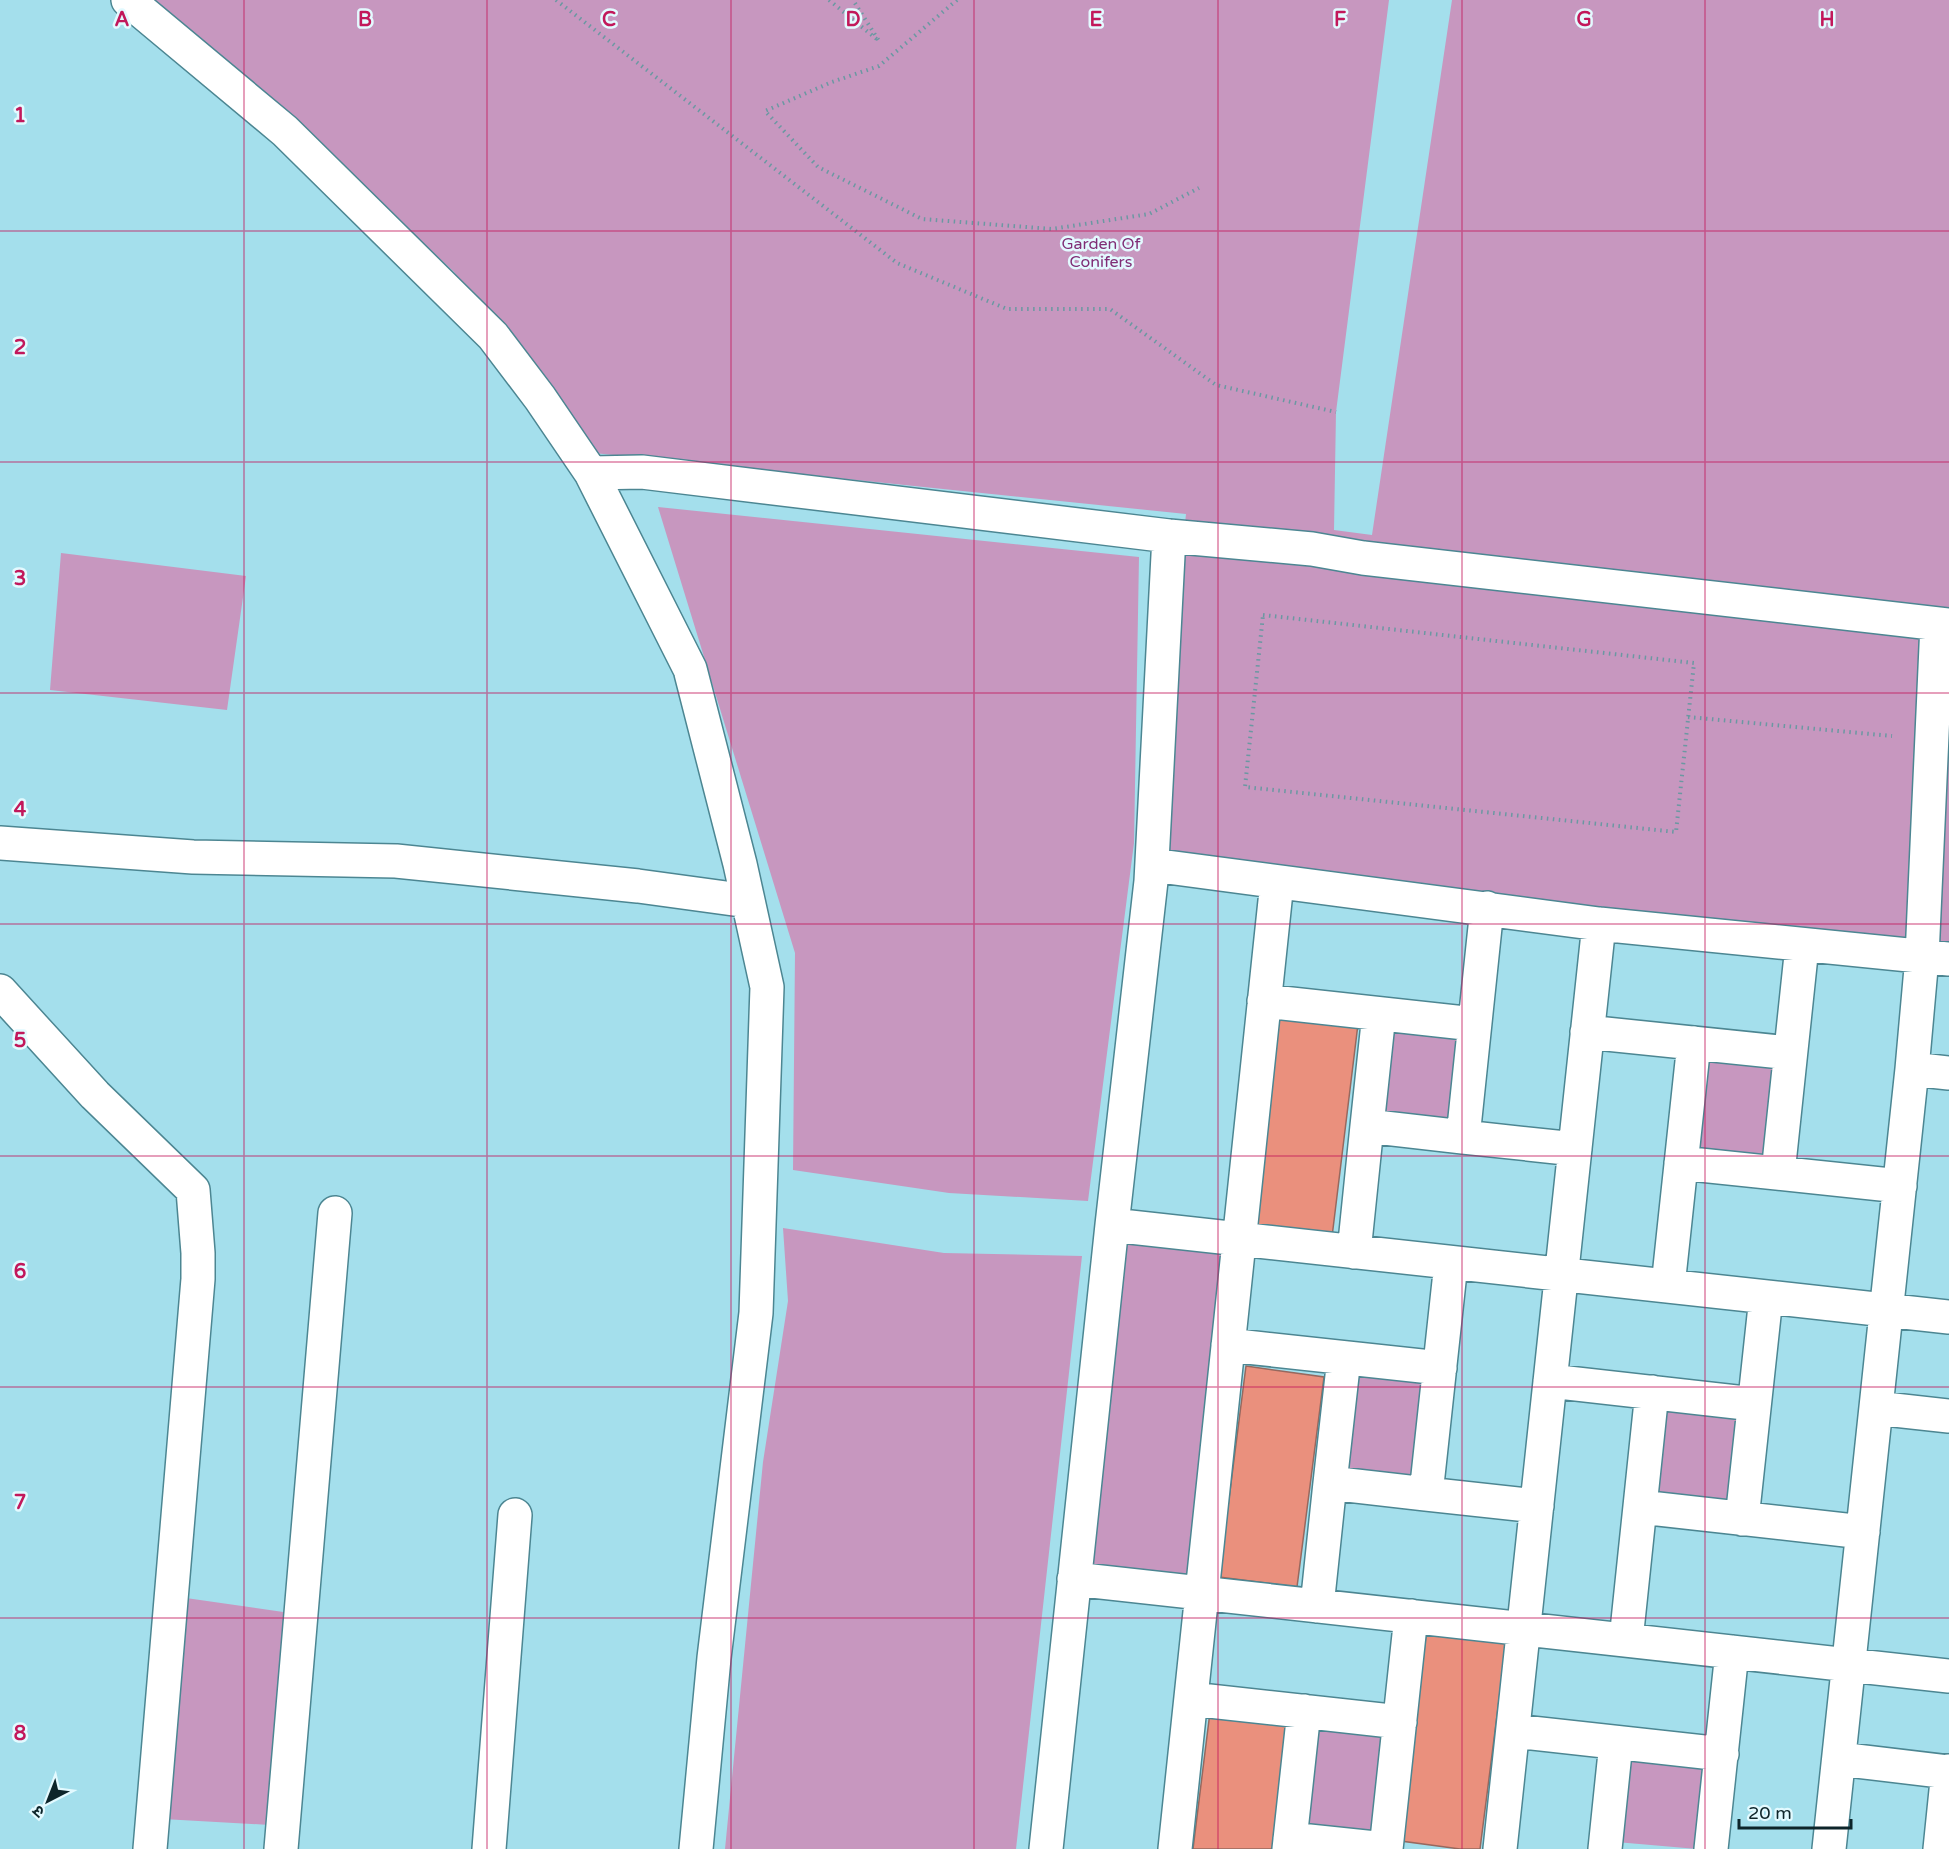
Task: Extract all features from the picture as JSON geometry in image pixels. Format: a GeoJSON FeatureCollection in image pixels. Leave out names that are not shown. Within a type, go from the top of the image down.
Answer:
{"type":"FeatureCollection","features":[{"type":"Feature","properties":{"kind":"street"},"geometry":{"type":"LineString","coordinates":[[128,0],[285,131],[493,336],[540,398],[591,472],[690,669],[767,987],[756,1313],[714,1658],[696,1849]]}},
{"type":"Feature","properties":{"kind":"street"},"geometry":{"type":"LineString","coordinates":[[591,472],[642,472],[1169,536],[1312,549],[1363,558],[1943,624],[1936,958],[1912,1069],[1829,1849]]}},
{"type":"Feature","properties":{"kind":"street"},"geometry":{"type":"LineString","coordinates":[[1046,1849],[1152,866],[1169,536]]}},
{"type":"Feature","properties":{"kind":"street"},"geometry":{"type":"LineString","coordinates":[[0,843],[193,857],[396,861],[638,886],[748,902]]}},
{"type":"Feature","properties":{"kind":"street"},"geometry":{"type":"LineString","coordinates":[[1152,866],[1599,924],[1936,958]]}},
{"type":"Feature","properties":{"kind":"street"},"geometry":{"type":"LineString","coordinates":[[1175,1849],[1277,882]]}},
{"type":"Feature","properties":{"kind":"street"},"geometry":{"type":"LineString","coordinates":[[1463,1137],[1487,908]]}},
{"type":"Feature","properties":{"kind":"street"},"geometry":{"type":"LineString","coordinates":[[1500,1849],[1599,924]]}},
{"type":"Feature","properties":{"kind":"street"},"geometry":{"type":"LineString","coordinates":[[1778,1173],[1802,946]]}},
{"type":"Feature","properties":{"kind":"street"},"geometry":{"type":"LineString","coordinates":[[0,991],[95,1095],[193,1190],[198,1279],[150,1849]]}},
{"type":"Feature","properties":{"kind":"street"},"geometry":{"type":"LineString","coordinates":[[1264,1002],[1474,1024]]}},
{"type":"Feature","properties":{"kind":"street"},"geometry":{"type":"LineString","coordinates":[[1354,1252],[1379,1014]]}},
{"type":"Feature","properties":{"kind":"street"},"geometry":{"type":"LineString","coordinates":[[1587,1032],[1790,1053]]}},
{"type":"Feature","properties":{"kind":"street"},"geometry":{"type":"LineString","coordinates":[[1668,1286],[1694,1043]]}},
{"type":"Feature","properties":{"kind":"street"},"geometry":{"type":"LineString","coordinates":[[1912,1069],[1949,1073]]}},
{"type":"Feature","properties":{"kind":"street"},"geometry":{"type":"LineString","coordinates":[[1367,1126],[1575,1149]]}},
{"type":"Feature","properties":{"kind":"street"},"geometry":{"type":"LineString","coordinates":[[1681,1162],[1900,1186]]}},
{"type":"Feature","properties":{"kind":"street"},"geometry":{"type":"LineString","coordinates":[[281,1849],[335,1213]]}},
{"type":"Feature","properties":{"kind":"street"},"geometry":{"type":"LineString","coordinates":[[1112,1225],[1949,1317]]}},
{"type":"Feature","properties":{"kind":"street"},"geometry":{"type":"LineString","coordinates":[[1426,1494],[1451,1263]]}},
{"type":"Feature","properties":{"kind":"street"},"geometry":{"type":"LineString","coordinates":[[1742,1519],[1766,1298]]}},
{"type":"Feature","properties":{"kind":"street"},"geometry":{"type":"LineString","coordinates":[[1228,1344],[1440,1368]]}},
{"type":"Feature","properties":{"kind":"street"},"geometry":{"type":"LineString","coordinates":[[1317,1606],[1344,1358]]}},
{"type":"Feature","properties":{"kind":"street"},"geometry":{"type":"LineString","coordinates":[[1550,1381],[1754,1404]]}},
{"type":"Feature","properties":{"kind":"street"},"geometry":{"type":"LineString","coordinates":[[1626,1640],[1652,1392]]}},
{"type":"Feature","properties":{"kind":"street"},"geometry":{"type":"LineString","coordinates":[[1876,1408],[1949,1416]]}},
{"type":"Feature","properties":{"kind":"street"},"geometry":{"type":"LineString","coordinates":[[1330,1483],[1537,1506]]}},
{"type":"Feature","properties":{"kind":"street"},"geometry":{"type":"LineString","coordinates":[[1640,1508],[1863,1532]]}},
{"type":"Feature","properties":{"kind":"street"},"geometry":{"type":"LineString","coordinates":[[489,1849],[515,1515]]}},
{"type":"Feature","properties":{"kind":"street"},"geometry":{"type":"LineString","coordinates":[[1074,1579],[1949,1676]]}},
{"type":"Feature","properties":{"kind":"street"},"geometry":{"type":"LineString","coordinates":[[1304,1711],[1289,1844],[1385,1849],[1411,1616]]}},
{"type":"Feature","properties":{"kind":"street"},"geometry":{"type":"LineString","coordinates":[[1711,1849],[1732,1652]]}},
{"type":"Feature","properties":{"kind":"street"},"geometry":{"type":"LineString","coordinates":[[1191,1699],[1400,1722]]}},
{"type":"Feature","properties":{"kind":"street"},"geometry":{"type":"LineString","coordinates":[[1513,1731],[1722,1754]]}},
{"type":"Feature","properties":{"kind":"street"},"geometry":{"type":"LineString","coordinates":[[1605,1849],[1616,1743]]}},
{"type":"Feature","properties":{"kind":"street"},"geometry":{"type":"LineString","coordinates":[[1839,1759],[1948,1771],[1940,1849]]}},
{"type":"Feature","properties":{"kind":"path"},"geometry":{"type":"LineString","coordinates":[[556,0],[897,263],[1007,309],[1110,309],[1216,385],[1335,412]]}},
{"type":"Feature","properties":{"kind":"path"},"geometry":{"type":"LineString","coordinates":[[829,0],[879,41],[853,0]]}},
{"type":"Feature","properties":{"kind":"path"},"geometry":{"type":"LineString","coordinates":[[957,0],[879,66],[832,82],[765,111],[818,167],[922,219],[1052,229],[1149,214],[1199,188]]}},
{"type":"Feature","properties":{"kind":"path"},"geometry":{"type":"LineString","coordinates":[[1263,615],[1695,663],[1688,717],[1676,832],[1245,787],[1263,615]]}},
{"type":"Feature","properties":{"kind":"path"},"geometry":{"type":"LineString","coordinates":[[1688,717],[1892,736]]}},
{"type":"Feature","properties":{"kind":"green space","name":"Garden Of Conifers"},"geometry":{"type":"Polygon","coordinates":[[[130,0],[1389,0],[1336,412],[1334,530],[1372,535],[1452,0],[1949,0],[1949,945],[1150,857],[1186,514],[584,452],[454,272],[295,122],[130,0]]]}},
{"type":"Feature","properties":{"kind":"green space"},"geometry":{"type":"Polygon","coordinates":[[[658,507],[1139,557],[1134,843],[1088,1201],[949,1193],[793,1170],[795,953],[658,507]]]}},
{"type":"Feature","properties":{"kind":"green space"},"geometry":{"type":"Polygon","coordinates":[[[61,553],[246,576],[227,710],[50,690],[61,553]]]}},
{"type":"Feature","properties":{"kind":"green space"},"geometry":{"type":"Polygon","coordinates":[[[1389,1029],[1462,1035],[1451,1126],[1379,1116],[1389,1029]]]}},
{"type":"Feature","properties":{"kind":"green space"},"geometry":{"type":"Polygon","coordinates":[[[1705,1058],[1777,1067],[1768,1161],[1692,1150],[1705,1058]]]}},
{"type":"Feature","properties":{"kind":"green space"},"geometry":{"type":"Polygon","coordinates":[[[1112,1225],[1239,1239],[1202,1593],[1075,1579],[1112,1225]]]}},
{"type":"Feature","properties":{"kind":"green space"},"geometry":{"type":"Polygon","coordinates":[[[783,1228],[944,1253],[1082,1256],[1016,1849],[725,1849],[763,1462],[788,1301],[783,1228]]]}},
{"type":"Feature","properties":{"kind":"green space"},"geometry":{"type":"Polygon","coordinates":[[[1356,1372],[1423,1378],[1414,1483],[1343,1471],[1356,1372]]]}},
{"type":"Feature","properties":{"kind":"green space"},"geometry":{"type":"Polygon","coordinates":[[[1664,1409],[1739,1416],[1729,1507],[1653,1496],[1664,1409]]]}},
{"type":"Feature","properties":{"kind":"green space"},"geometry":{"type":"Polygon","coordinates":[[[179,1597],[297,1614],[270,1825],[163,1819],[179,1597]]]}},
{"type":"Feature","properties":{"kind":"green space"},"geometry":{"type":"Polygon","coordinates":[[[1314,1728],[1386,1734],[1375,1838],[1303,1827],[1314,1728]]]}},
{"type":"Feature","properties":{"kind":"green space"},"geometry":{"type":"Polygon","coordinates":[[[1628,1754],[1708,1766],[1697,1849],[1616,1842],[1628,1754]]]}},
{"type":"Feature","properties":{"kind":"building"},"geometry":{"type":"Polygon","coordinates":[[[1280,1014],[1358,1024],[1332,1237],[1253,1227],[1280,1014]]]}},
{"type":"Feature","properties":{"kind":"building"},"geometry":{"type":"Polygon","coordinates":[[[1246,1366],[1324,1377],[1297,1587],[1219,1577],[1246,1366]]]}},
{"type":"Feature","properties":{"kind":"building"},"geometry":{"type":"Polygon","coordinates":[[[1427,1627],[1507,1637],[1480,1849],[1460,1849],[1401,1841],[1427,1627]]]}},
{"type":"Feature","properties":{"kind":"building"},"geometry":{"type":"Polygon","coordinates":[[[1210,1712],[1291,1722],[1275,1849],[1193,1849],[1210,1712]]]}}]}
